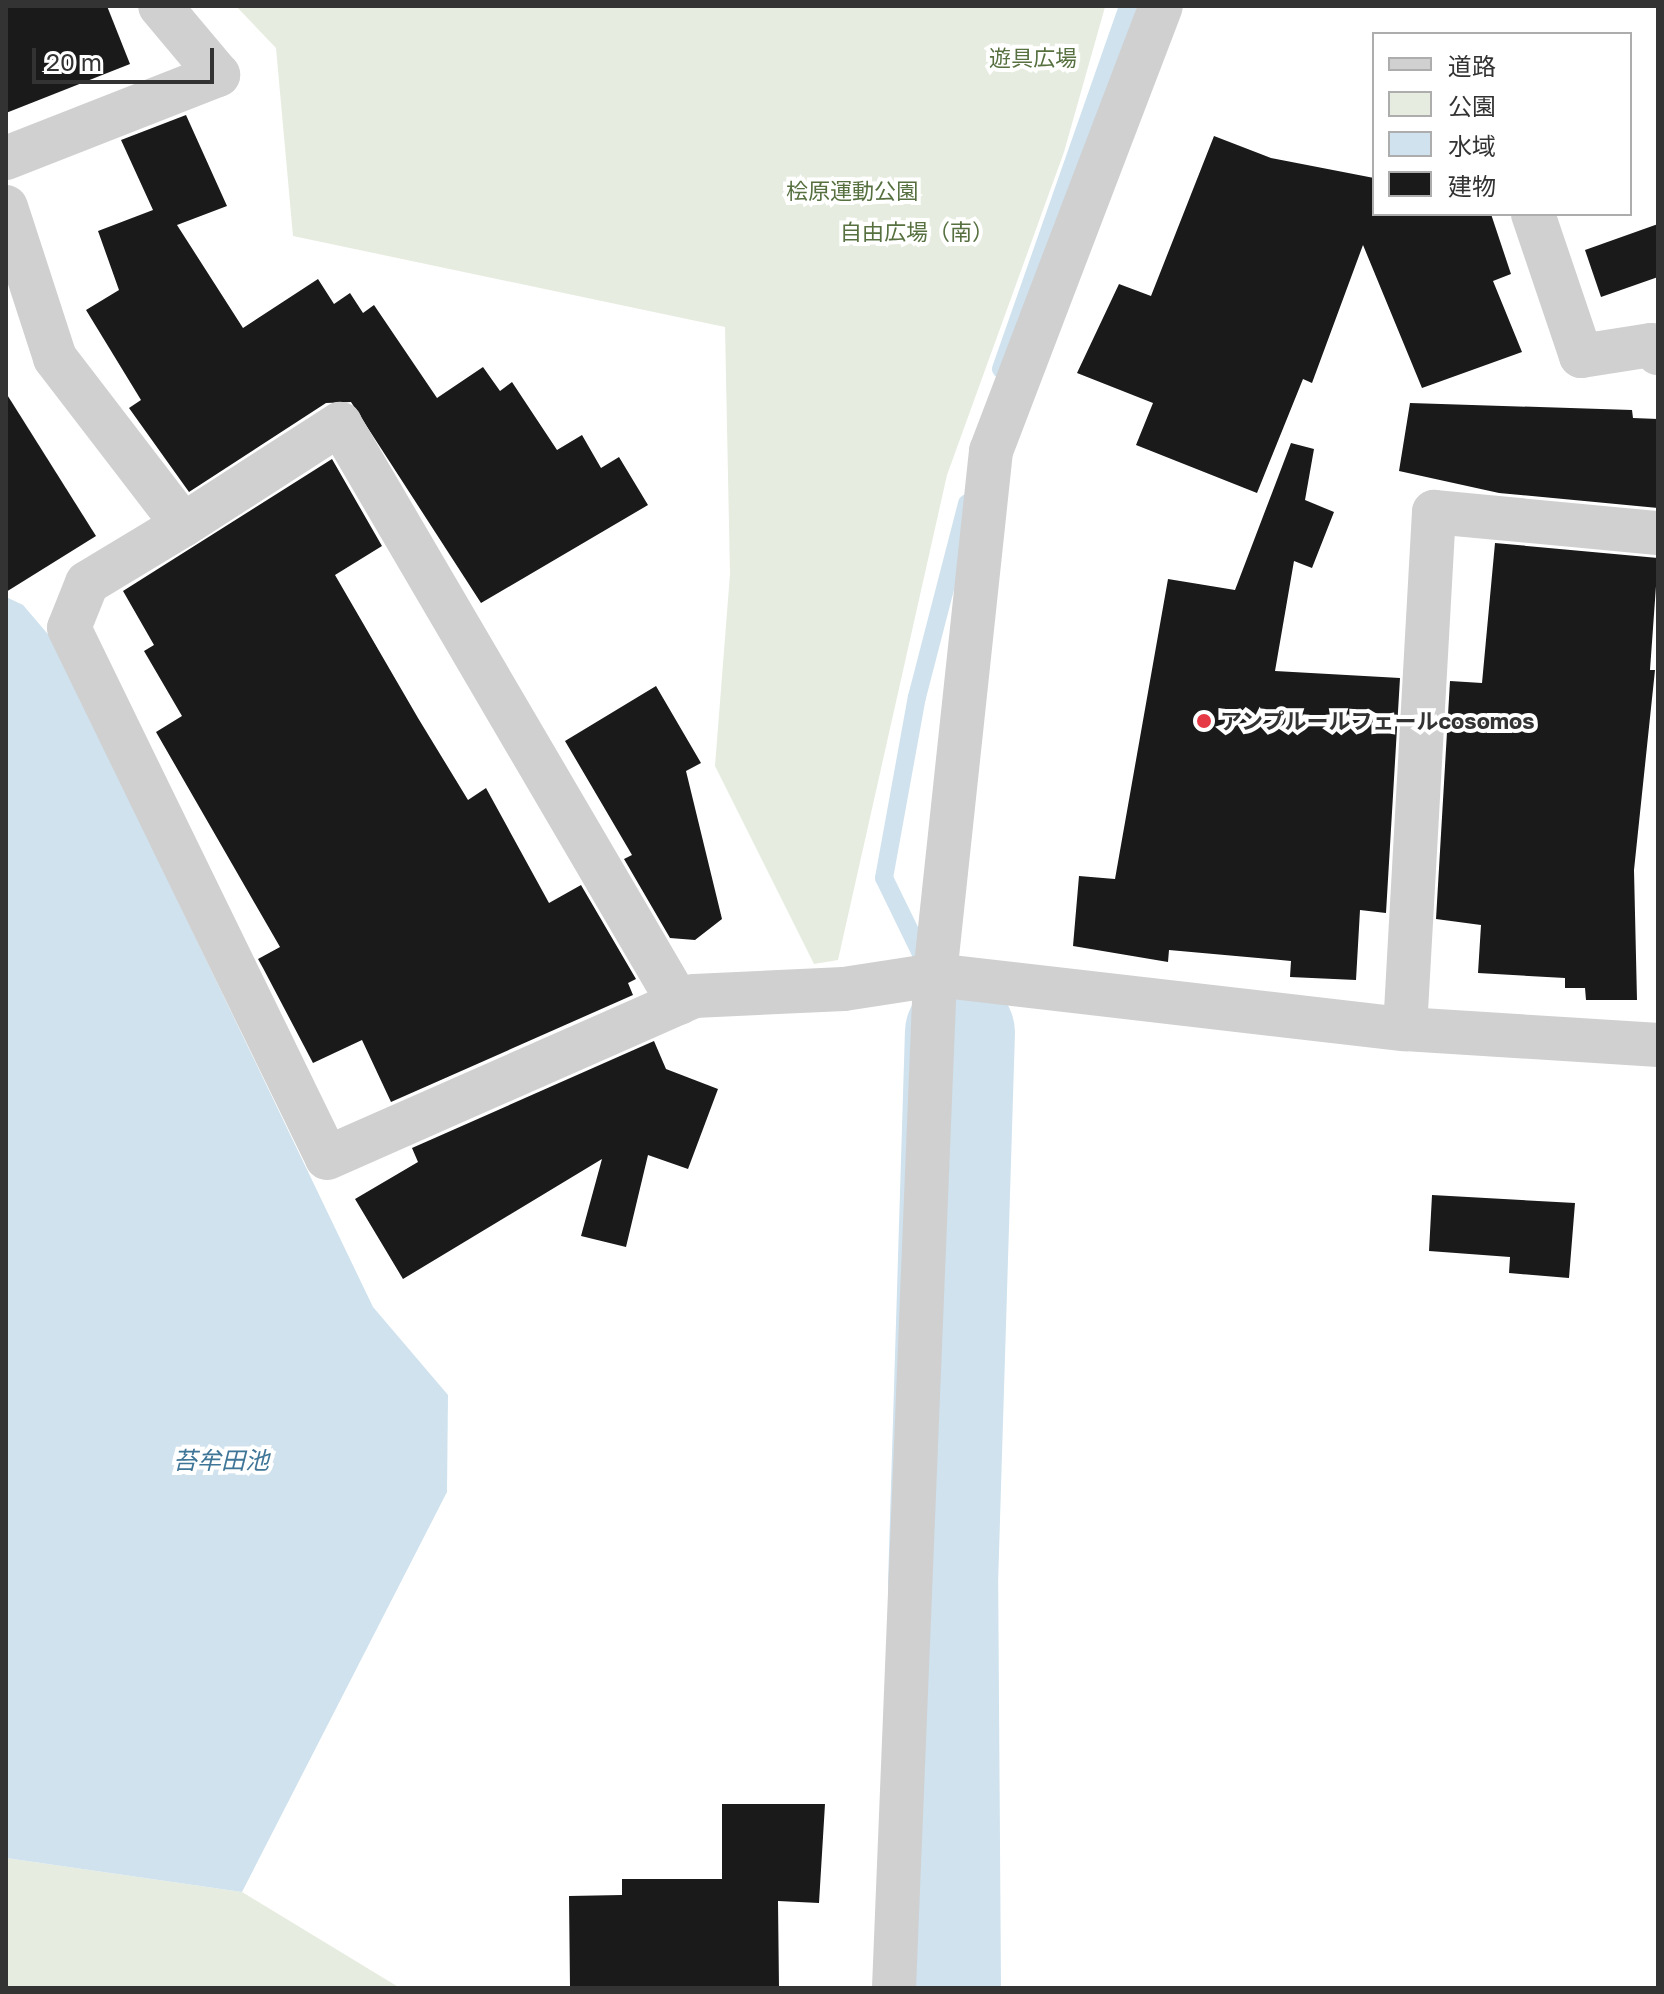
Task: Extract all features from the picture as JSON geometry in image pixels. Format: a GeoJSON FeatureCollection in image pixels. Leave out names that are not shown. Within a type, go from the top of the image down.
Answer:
{"type":"FeatureCollection","features":[{"type":"Feature","properties":{"kind":"street"},"geometry":{"type":"LineString","coordinates":[[6,158],[218,75],[160,6]]}},
{"type":"Feature","properties":{"kind":"street"},"geometry":{"type":"LineString","coordinates":[[894,1988],[935,975],[991,451],[1161,6]]}},
{"type":"Feature","properties":{"kind":"street"},"geometry":{"type":"LineString","coordinates":[[6,207],[55,358],[183,525]]}},
{"type":"Feature","properties":{"kind":"street"},"geometry":{"type":"LineString","coordinates":[[1534,216],[1581,356],[1651,345],[1658,353]]}},
{"type":"Feature","properties":{"kind":"street"},"geometry":{"type":"LineString","coordinates":[[679,1003],[340,424],[87,583],[69,628],[327,1158],[679,1003],[935,975],[1405,1029],[1658,1045]]}},
{"type":"Feature","properties":{"kind":"street"},"geometry":{"type":"LineString","coordinates":[[1405,1029],[1434,512],[1658,533]]}},
{"type":"Feature","properties":{"kind":"green space","name":"桧原運動公園"},"geometry":{"type":"Polygon","coordinates":[[[236,6],[1105,7],[1064,152],[947,475],[838,960],[814,964],[715,766],[730,574],[725,327],[293,236],[276,48],[236,6]]]}},
{"type":"Feature","properties":{"kind":"green space"},"geometry":{"type":"Polygon","coordinates":[[[6,1858],[242,1892],[400,1988],[6,1988],[6,1858]]]}},
{"type":"Feature","properties":{"kind":"water","name":"苔牟田池"},"geometry":{"type":"Polygon","coordinates":[[[6,597],[23,605],[52,639],[373,1307],[448,1395],[447,1492],[242,1892],[6,1858],[6,597]]]}},
{"type":"Feature","properties":{"kind":"building"},"geometry":{"type":"Polygon","coordinates":[[[6,6],[107,6],[130,64],[6,113],[6,6]]]}},
{"type":"Feature","properties":{"kind":"building"},"geometry":{"type":"Polygon","coordinates":[[[186,115],[227,206],[177,225],[243,328],[318,279],[334,304],[350,293],[363,313],[374,305],[437,398],[483,367],[500,391],[512,382],[557,450],[582,435],[601,468],[619,457],[648,505],[481,603],[351,402],[326,403],[189,492],[129,408],[141,400],[86,310],[119,290],[98,231],[153,210],[121,140],[186,115]]]}},
{"type":"Feature","properties":{"kind":"building"},"geometry":{"type":"Polygon","coordinates":[[[1214,136],[1271,158],[1372,178],[1372,216],[1492,216],[1511,274],[1493,281],[1522,352],[1422,388],[1363,245],[1312,383],[1303,379],[1257,493],[1136,445],[1153,403],[1077,373],[1119,284],[1151,296],[1214,136]]]}},
{"type":"Feature","properties":{"kind":"building"},"geometry":{"type":"Polygon","coordinates":[[[1658,224],[1658,277],[1601,297],[1585,250],[1658,224]]]}},
{"type":"Feature","properties":{"kind":"building"},"geometry":{"type":"Polygon","coordinates":[[[6,393],[96,536],[6,592],[6,393]]]}},
{"type":"Feature","properties":{"kind":"building"},"geometry":{"type":"Polygon","coordinates":[[[1410,403],[1632,410],[1633,418],[1658,419],[1658,508],[1499,493],[1399,471],[1410,403]]]}},
{"type":"Feature","properties":{"kind":"building"},"geometry":{"type":"Polygon","coordinates":[[[1291,443],[1314,449],[1305,500],[1334,512],[1312,568],[1294,561],[1275,671],[1400,678],[1386,913],[1360,910],[1356,980],[1290,977],[1291,961],[1169,950],[1168,962],[1073,946],[1079,876],[1115,879],[1168,579],[1235,590],[1291,443]]]}},
{"type":"Feature","properties":{"kind":"building"},"geometry":{"type":"Polygon","coordinates":[[[332,459],[382,546],[335,575],[418,718],[468,800],[486,788],[549,903],[581,885],[636,979],[628,983],[633,995],[391,1102],[362,1040],[313,1063],[258,959],[280,947],[156,732],[182,716],[144,651],[154,645],[123,591],[332,459]]]}},
{"type":"Feature","properties":{"kind":"building"},"geometry":{"type":"Polygon","coordinates":[[[1495,543],[1658,558],[1650,670],[1655,670],[1634,870],[1637,1000],[1586,1000],[1585,988],[1565,988],[1565,978],[1478,973],[1481,925],[1436,919],[1450,681],[1482,683],[1495,543]]]}},
{"type":"Feature","properties":{"kind":"building"},"geometry":{"type":"Polygon","coordinates":[[[656,686],[701,763],[686,771],[722,919],[695,940],[670,938],[624,859],[632,855],[565,741],[656,686]]]}},
{"type":"Feature","properties":{"kind":"building"},"geometry":{"type":"Polygon","coordinates":[[[654,1041],[666,1069],[718,1089],[688,1169],[648,1155],[626,1247],[581,1236],[602,1159],[403,1279],[355,1199],[418,1162],[412,1148],[654,1041]]]}},
{"type":"Feature","properties":{"kind":"building"},"geometry":{"type":"Polygon","coordinates":[[[1432,1195],[1575,1203],[1569,1278],[1509,1273],[1510,1257],[1429,1251],[1432,1195]]]}},
{"type":"Feature","properties":{"kind":"building"},"geometry":{"type":"Polygon","coordinates":[[[722,1804],[825,1804],[819,1903],[778,1901],[779,1988],[570,1988],[569,1896],[622,1895],[622,1879],[722,1879],[722,1804]]]}},
{"type":"Feature","properties":{"kind":"waterway"},"geometry":{"type":"LineString","coordinates":[[1001,369],[1128,6]]}},
{"type":"Feature","properties":{"kind":"waterway"},"geometry":{"type":"LineString","coordinates":[[927,966],[884,878],[917,697],[967,503]]}},
{"type":"Feature","properties":{"kind":"waterway"},"geometry":{"type":"LineString","coordinates":[[946,1003],[960,1032]]}},
{"type":"Feature","properties":{"kind":"waterway"},"geometry":{"type":"LineString","coordinates":[[946,1988],[943,1584],[960,1032]]}},
{"type":"Feature","properties":{"kind":"place","name":"アンプルールフェールcosomos"},"geometry":{"type":"Point","coordinates":[1204,721]}},
{"type":"Feature","properties":{"kind":"park label","name":"遊具広場"},"geometry":{"type":"Point","coordinates":[1033,58]}},
{"type":"Feature","properties":{"kind":"park label","name":"自由広場（南）"},"geometry":{"type":"Point","coordinates":[917,232]}}]}
